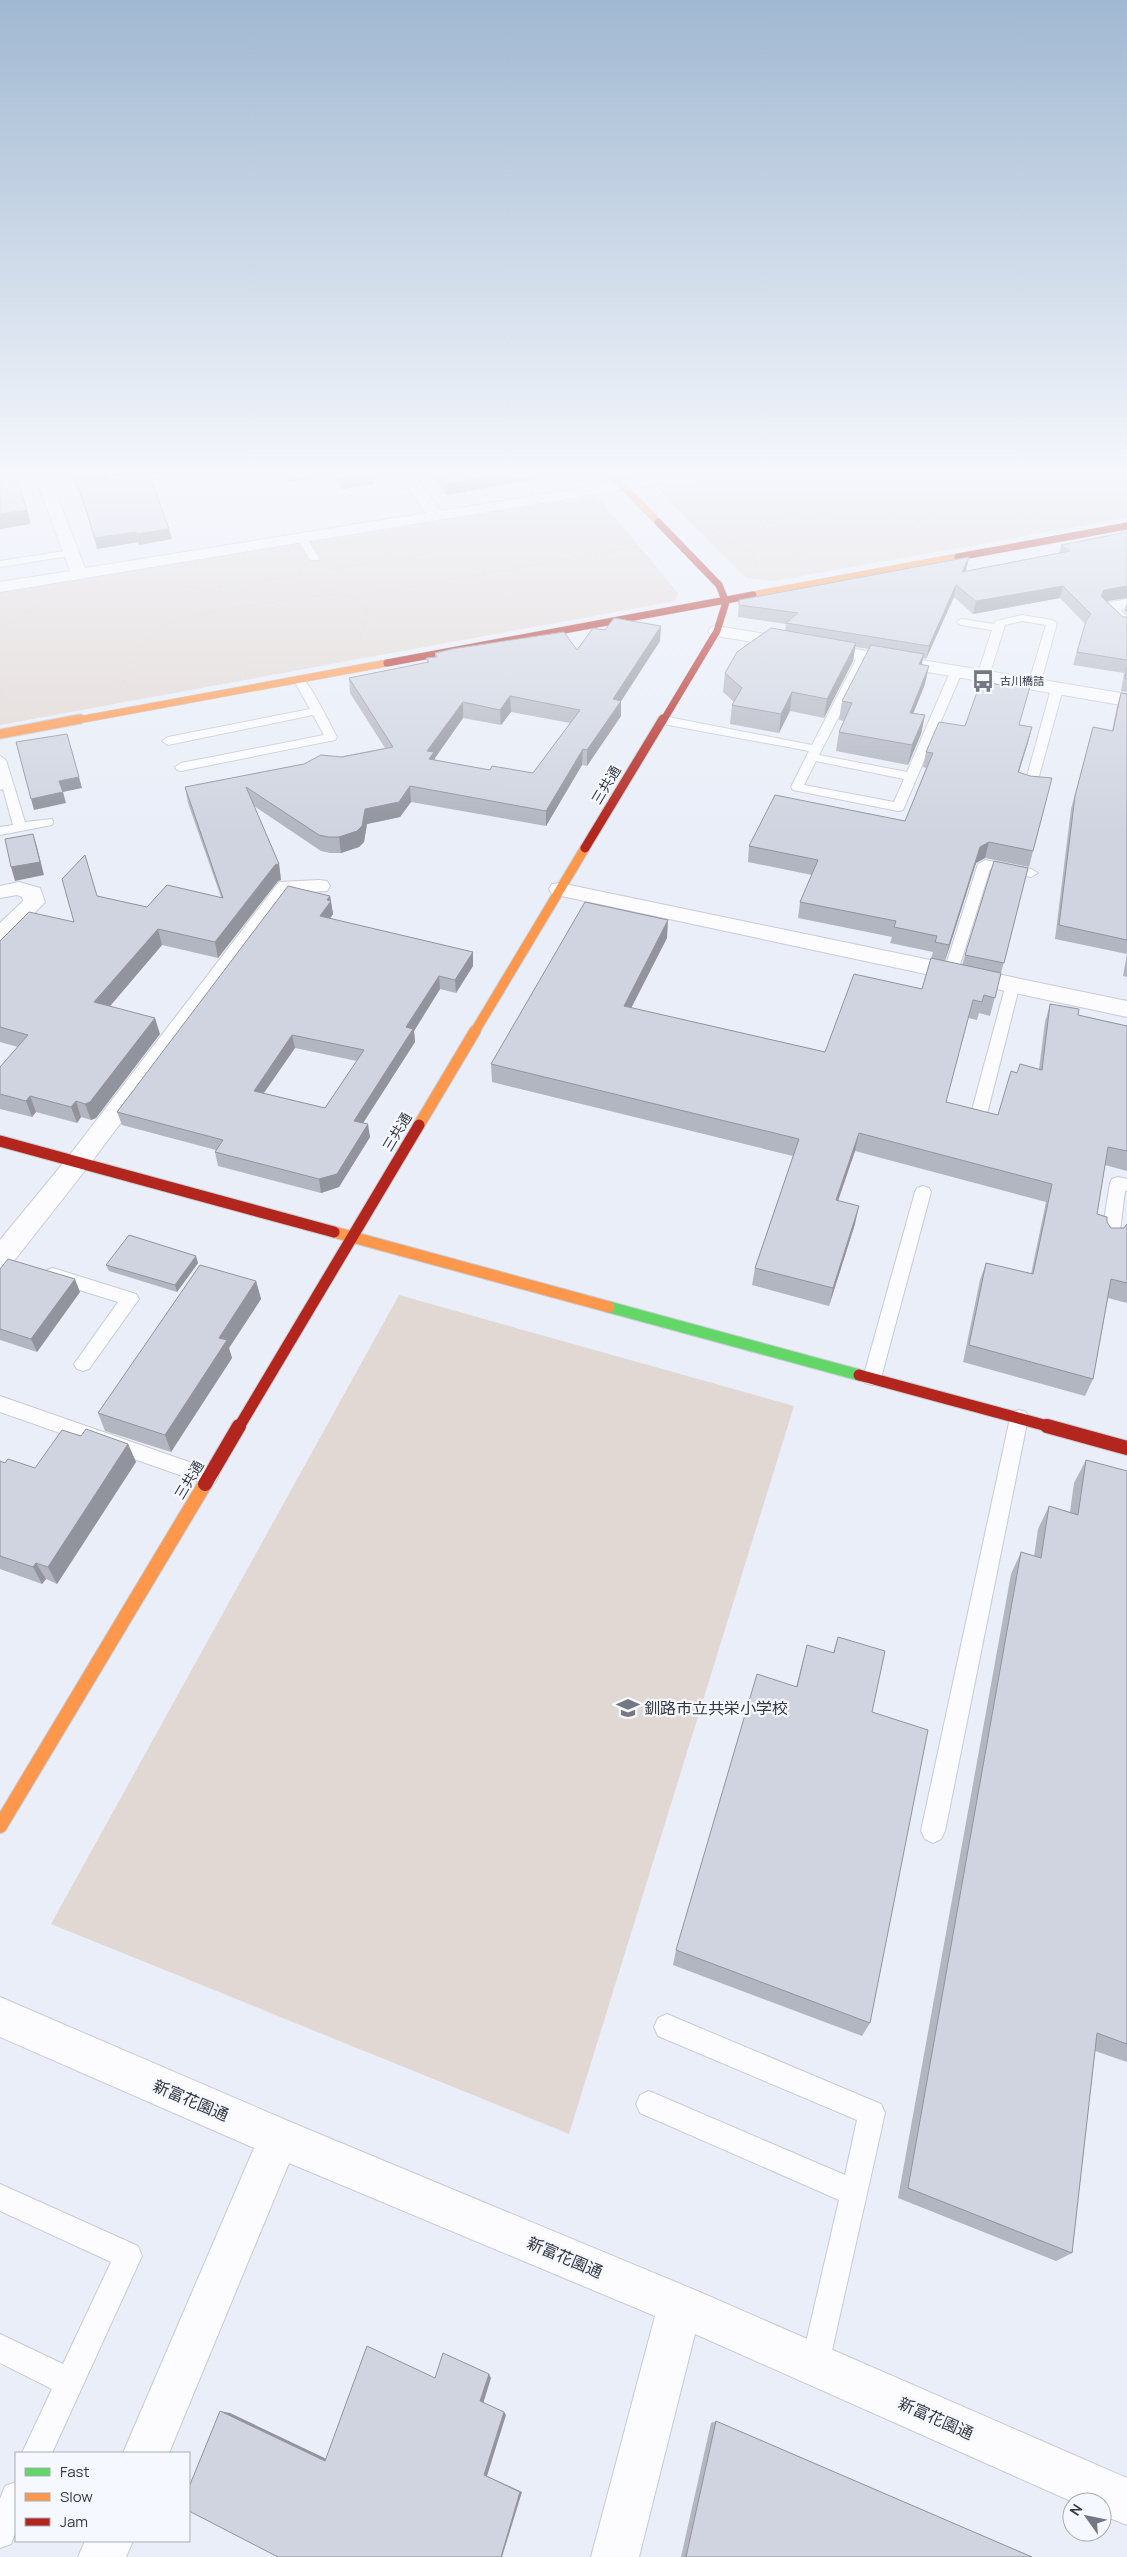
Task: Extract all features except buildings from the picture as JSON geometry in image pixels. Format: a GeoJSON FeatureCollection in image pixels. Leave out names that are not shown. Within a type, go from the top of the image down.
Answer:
{"type":"FeatureCollection","features":[{"type":"Feature","properties":{"kind":"street"},"geometry":{"type":"LineString","coordinates":[[722,592],[726,602]]}},
{"type":"Feature","properties":{"kind":"street"},"geometry":{"type":"LineString","coordinates":[[0,734],[726,602],[760,592]]}},
{"type":"Feature","properties":{"kind":"street","name":"三共通"},"geometry":{"type":"LineString","coordinates":[[0,1826],[352,1235],[717,631],[726,602]]}},
{"type":"Feature","properties":{"kind":"street"},"geometry":{"type":"LineString","coordinates":[[1127,604],[1107,608],[1127,624]]}},
{"type":"Feature","properties":{"kind":"street"},"geometry":{"type":"LineString","coordinates":[[717,631],[1127,700]]}},
{"type":"Feature","properties":{"kind":"street"},"geometry":{"type":"LineString","coordinates":[[9,1262],[78,1162],[287,887],[319,886]]}},
{"type":"Feature","properties":{"kind":"street"},"geometry":{"type":"LineString","coordinates":[[0,892],[19,888],[32,893],[34,902],[0,936]]}},
{"type":"Feature","properties":{"kind":"street"},"geometry":{"type":"LineString","coordinates":[[560,889],[1127,1009]]}},
{"type":"Feature","properties":{"kind":"street"},"geometry":{"type":"LineString","coordinates":[[0,1141],[286,1220],[352,1235],[1127,1448]]}},
{"type":"Feature","properties":{"kind":"street","name":"新富花園通"},"geometry":{"type":"LineString","coordinates":[[0,2017],[279,2138],[680,2305],[1127,2502]]}},
{"type":"Feature","properties":{"kind":"street"},"geometry":{"type":"LineString","coordinates":[[146,2452],[279,2138]]}},
{"type":"Feature","properties":{"kind":"street"},"geometry":{"type":"LineString","coordinates":[[615,2557],[680,2305]]}},
{"type":"Feature","properties":{"kind":"lane"},"geometry":{"type":"LineString","coordinates":[[983,676],[1000,623],[1022,618],[1052,622],[1034,685]]}},
{"type":"Feature","properties":{"kind":"lane"},"geometry":{"type":"LineString","coordinates":[[961,622],[998,628]]}},
{"type":"Feature","properties":{"kind":"lane"},"geometry":{"type":"LineString","coordinates":[[864,656],[797,787],[898,807],[956,672]]}},
{"type":"Feature","properties":{"kind":"lane"},"geometry":{"type":"LineString","coordinates":[[181,767],[331,737],[299,679]]}},
{"type":"Feature","properties":{"kind":"lane"},"geometry":{"type":"LineString","coordinates":[[1030,787],[1057,688]]}},
{"type":"Feature","properties":{"kind":"lane"},"geometry":{"type":"LineString","coordinates":[[168,741],[317,710]]}},
{"type":"Feature","properties":{"kind":"lane"},"geometry":{"type":"LineString","coordinates":[[663,720],[814,753],[911,777]]}},
{"type":"Feature","properties":{"kind":"lane"},"geometry":{"type":"LineString","coordinates":[[0,760],[4,785],[20,827]]}},
{"type":"Feature","properties":{"kind":"lane"},"geometry":{"type":"LineString","coordinates":[[0,831],[47,822]]}},
{"type":"Feature","properties":{"kind":"lane"},"geometry":{"type":"LineString","coordinates":[[951,971],[985,864],[1031,873]]}},
{"type":"Feature","properties":{"kind":"lane"},"geometry":{"type":"LineString","coordinates":[[980,1110],[1013,984]]}},
{"type":"Feature","properties":{"kind":"lane"},"geometry":{"type":"LineString","coordinates":[[1110,1239],[1118,1183],[1127,1185]]}},
{"type":"Feature","properties":{"kind":"lane"},"geometry":{"type":"LineString","coordinates":[[872,1378],[923,1192]]}},
{"type":"Feature","properties":{"kind":"lane"},"geometry":{"type":"LineString","coordinates":[[37,1270],[130,1299],[83,1364]]}},
{"type":"Feature","properties":{"kind":"lane"},"geometry":{"type":"LineString","coordinates":[[0,1404],[208,1477]]}},
{"type":"Feature","properties":{"kind":"lane"},"geometry":{"type":"LineString","coordinates":[[933,1831],[1018,1418]]}},
{"type":"Feature","properties":{"kind":"lane"},"geometry":{"type":"LineString","coordinates":[[667,2028],[872,2113],[815,2364]]}},
{"type":"Feature","properties":{"kind":"lane"},"geometry":{"type":"LineString","coordinates":[[649,2104],[854,2193]]}},
{"type":"Feature","properties":{"kind":"lane"},"geometry":{"type":"LineString","coordinates":[[0,2197],[128,2256],[36,2452]]}},
{"type":"Feature","properties":{"kind":"lane"},"geometry":{"type":"LineString","coordinates":[[0,2348],[69,2382]]}},
{"type":"Feature","properties":{"kind":"lane"},"geometry":{"type":"LineString","coordinates":[[0,2533],[12,2500]]}},
{"type":"Feature","properties":{"kind":"path"},"geometry":{"type":"LineString","coordinates":[[118,689],[150,639],[159,630],[173,622],[197,615],[332,594],[354,597],[380,592]]}},
{"type":"Feature","properties":{"kind":"path"},"geometry":{"type":"LineString","coordinates":[[354,597],[366,607],[369,616],[360,635],[371,666]]}},
{"type":"Feature","properties":{"kind":"path"},"geometry":{"type":"LineString","coordinates":[[0,628],[41,605]]}},
{"type":"Feature","properties":{"kind":"shaded area"},"geometry":{"type":"Polygon","coordinates":[[[0,593],[678,593],[675,601],[0,725],[0,593]]]}},
{"type":"Feature","properties":{"kind":"shaded area"},"geometry":{"type":"Polygon","coordinates":[[[399,1295],[794,1406],[569,2134],[51,1924],[399,1295]]]}},
{"type":"Feature","properties":{"kind":"traffic: fast"},"geometry":{"type":"LineString","coordinates":[[609,1307],[859,1375]]}},
{"type":"Feature","properties":{"kind":"traffic: slow"},"geometry":{"type":"LineString","coordinates":[[753,595],[767,592]]}},
{"type":"Feature","properties":{"kind":"traffic: slow"},"geometry":{"type":"LineString","coordinates":[[0,734],[387,663]]}},
{"type":"Feature","properties":{"kind":"traffic: slow"},"geometry":{"type":"LineString","coordinates":[[419,1125],[585,848]]}},
{"type":"Feature","properties":{"kind":"traffic: slow"},"geometry":{"type":"LineString","coordinates":[[334,1232],[609,1307]]}},
{"type":"Feature","properties":{"kind":"traffic: slow"},"geometry":{"type":"LineString","coordinates":[[0,1826],[205,1484]]}},
{"type":"Feature","properties":{"kind":"traffic: jam"},"geometry":{"type":"LineString","coordinates":[[585,848],[717,631],[726,602],[722,592]]}},
{"type":"Feature","properties":{"kind":"traffic: jam"},"geometry":{"type":"LineString","coordinates":[[387,663],[753,595]]}},
{"type":"Feature","properties":{"kind":"traffic: jam"},"geometry":{"type":"LineString","coordinates":[[205,1484],[419,1125]]}},
{"type":"Feature","properties":{"kind":"traffic: jam"},"geometry":{"type":"LineString","coordinates":[[0,1141],[334,1232]]}},
{"type":"Feature","properties":{"kind":"traffic: jam"},"geometry":{"type":"LineString","coordinates":[[859,1375],[1127,1448]]}},
{"type":"Feature","properties":{"kind":"place","name":"古川橋詰"},"geometry":{"type":"Point","coordinates":[983,681]}},
{"type":"Feature","properties":{"kind":"place","name":"釧路市立共栄小学校"},"geometry":{"type":"Point","coordinates":[628,1708]}}]}
